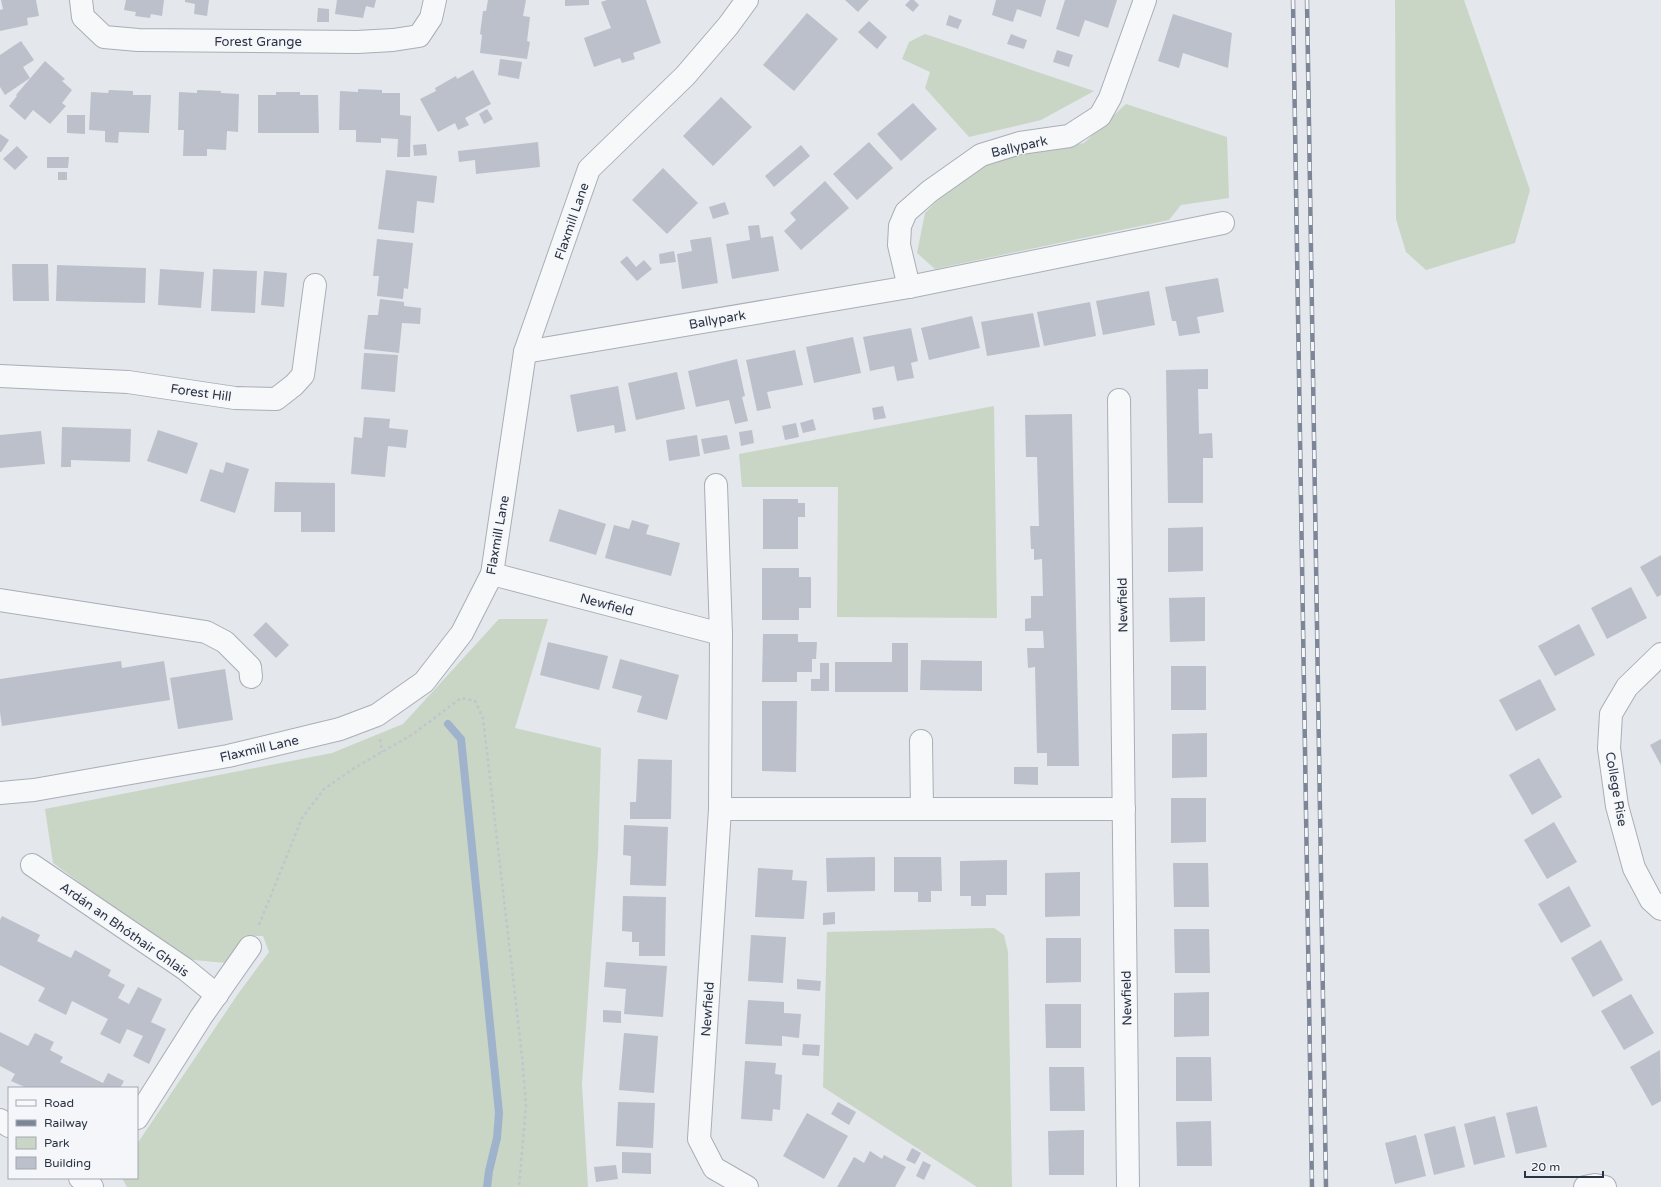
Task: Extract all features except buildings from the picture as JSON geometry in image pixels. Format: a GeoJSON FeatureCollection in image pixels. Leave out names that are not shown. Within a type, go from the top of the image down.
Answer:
{"type":"FeatureCollection","features":[{"type":"Feature","properties":{"kind":"street","name":"Forest Grange"},"geometry":{"type":"LineString","coordinates":[[81,0],[83,17],[104,37],[138,40],[357,42],[393,40],[419,36],[431,18],[435,0]]}},
{"type":"Feature","properties":{"kind":"street","name":"Flaxmill Lane"},"geometry":{"type":"LineString","coordinates":[[0,793],[34,790],[228,756],[340,729],[377,715],[424,682],[462,633],[492,574],[525,352],[589,169],[685,76],[728,26],[747,0]]}},
{"type":"Feature","properties":{"kind":"street","name":"Ballypark"},"geometry":{"type":"LineString","coordinates":[[909,287],[899,245],[900,226],[906,212],[930,191],[980,155],[1020,143],[1069,136],[1100,116],[1110,98],[1144,0]]}},
{"type":"Feature","properties":{"kind":"street","name":"Ballypark"},"geometry":{"type":"LineString","coordinates":[[525,352],[909,287],[1223,223]]}},
{"type":"Feature","properties":{"kind":"street","name":"Forest Hill"},"geometry":{"type":"LineString","coordinates":[[0,376],[128,382],[235,398],[276,399],[294,385],[303,375],[315,285]]}},
{"type":"Feature","properties":{"kind":"street","name":"Newfield"},"geometry":{"type":"LineString","coordinates":[[1120,400],[1128,1187]]}},
{"type":"Feature","properties":{"kind":"street","name":"Newfield"},"geometry":{"type":"LineString","coordinates":[[716,485],[721,634],[720,810],[699,1139],[714,1168],[747,1187]]}},
{"type":"Feature","properties":{"kind":"street","name":"Newfield"},"geometry":{"type":"LineString","coordinates":[[492,574],[721,634]]}},
{"type":"Feature","properties":{"kind":"street"},"geometry":{"type":"LineString","coordinates":[[0,600],[206,632],[225,642],[250,667],[251,677]]}},
{"type":"Feature","properties":{"kind":"street","name":"College Rise"},"geometry":{"type":"LineString","coordinates":[[1661,654],[1627,687],[1611,714],[1609,748],[1617,806],[1634,868],[1651,900],[1661,909]]}},
{"type":"Feature","properties":{"kind":"street"},"geometry":{"type":"LineString","coordinates":[[921,741],[922,809]]}},
{"type":"Feature","properties":{"kind":"street"},"geometry":{"type":"LineString","coordinates":[[720,810],[1124,809]]}},
{"type":"Feature","properties":{"kind":"street","name":"Ardán an Bhóthair Ghlais"},"geometry":{"type":"LineString","coordinates":[[32,865],[185,969],[217,995]]}},
{"type":"Feature","properties":{"kind":"street"},"geometry":{"type":"LineString","coordinates":[[138,1116],[250,946]]}},
{"type":"Feature","properties":{"kind":"street"},"geometry":{"type":"LineString","coordinates":[[81,1179],[92,1187]]}},
{"type":"Feature","properties":{"kind":"street"},"geometry":{"type":"LineString","coordinates":[[1585,1187],[1595,1185],[1605,1187]]}},
{"type":"Feature","properties":{"kind":"path"},"geometry":{"type":"LineString","coordinates":[[250,946],[302,818],[324,789],[356,767],[414,734],[461,698],[475,700],[484,718],[522,1056],[526,1106],[518,1187]]}},
{"type":"Feature","properties":{"kind":"green space"},"geometry":{"type":"Polygon","coordinates":[[[1395,0],[1464,0],[1530,190],[1515,243],[1426,270],[1406,252],[1396,219],[1395,0]]]}},
{"type":"Feature","properties":{"kind":"green space"},"geometry":{"type":"Polygon","coordinates":[[[925,34],[1094,91],[1041,120],[969,137],[925,88],[930,72],[902,59],[909,42],[925,34]]]}},
{"type":"Feature","properties":{"kind":"green space"},"geometry":{"type":"Polygon","coordinates":[[[1126,104],[1227,137],[1229,198],[1181,205],[1169,220],[935,269],[917,253],[925,213],[946,192],[982,167],[1028,152],[1084,143],[1126,104]]]}},
{"type":"Feature","properties":{"kind":"green space"},"geometry":{"type":"Polygon","coordinates":[[[994,406],[997,618],[837,617],[838,487],[742,487],[739,454],[994,406]]]}},
{"type":"Feature","properties":{"kind":"green space"},"geometry":{"type":"Polygon","coordinates":[[[499,619],[548,619],[515,728],[601,748],[598,852],[582,1084],[588,1187],[127,1187],[123,1179],[138,1179],[138,1143],[238,994],[269,952],[263,936],[247,936],[226,963],[183,959],[53,863],[45,809],[332,753],[403,724],[499,619]]]}},
{"type":"Feature","properties":{"kind":"green space"},"geometry":{"type":"Polygon","coordinates":[[[994,928],[1004,935],[1008,952],[1012,1187],[977,1187],[823,1087],[827,932],[994,928]]]}},
{"type":"Feature","properties":{"kind":"waterway"},"geometry":{"type":"LineString","coordinates":[[448,724],[461,739],[499,1113],[497,1138],[489,1171],[487,1187]]}},
{"type":"Feature","properties":{"kind":"railway"},"geometry":{"type":"LineString","coordinates":[[1293,0],[1312,1187]]}},
{"type":"Feature","properties":{"kind":"railway"},"geometry":{"type":"LineString","coordinates":[[1307,0],[1326,1187]]}}]}
